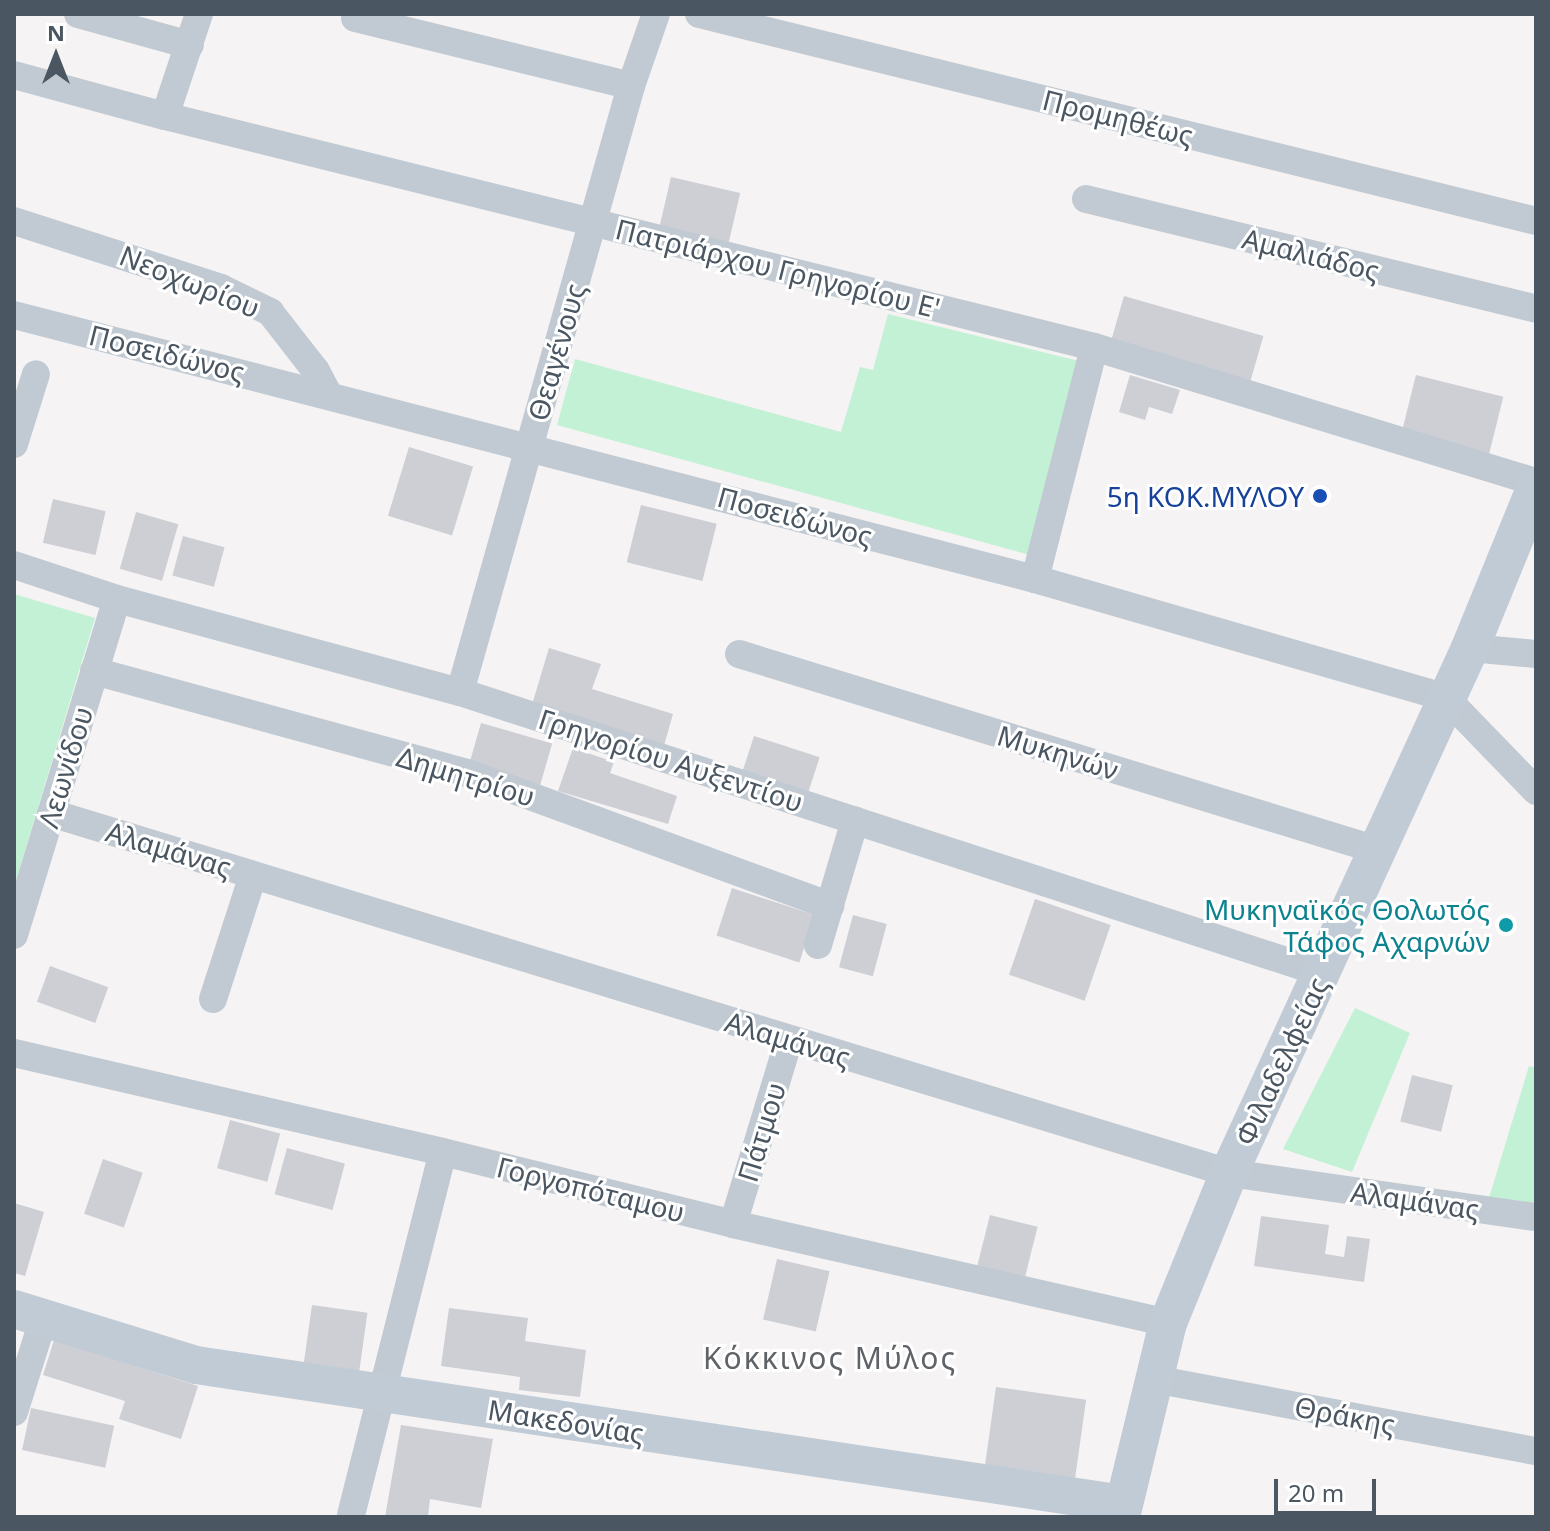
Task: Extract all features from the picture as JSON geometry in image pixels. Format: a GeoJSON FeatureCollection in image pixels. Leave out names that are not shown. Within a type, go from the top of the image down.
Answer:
{"type":"FeatureCollection","features":[{"type":"Feature","properties":{"kind":"main road","name":"Φιλαδελφείας"},"geometry":{"type":"LineString","coordinates":[[1123,1511],[1168,1323],[1229,1173],[1470,648],[1536,484]]}},
{"type":"Feature","properties":{"kind":"main road","name":"Μακεδονίας"},"geometry":{"type":"LineString","coordinates":[[28,1315],[196,1365],[1123,1511]]}},
{"type":"Feature","properties":{"kind":"street"},"geometry":{"type":"LineString","coordinates":[[78,14],[190,45]]}},
{"type":"Feature","properties":{"kind":"street"},"geometry":{"type":"LineString","coordinates":[[165,116],[199,14]]}},
{"type":"Feature","properties":{"kind":"street","name":"Θεαγένους"},"geometry":{"type":"LineString","coordinates":[[460,692],[631,86],[656,14]]}},
{"type":"Feature","properties":{"kind":"street","name":"Προμηθέως"},"geometry":{"type":"LineString","coordinates":[[699,14],[1536,221]]}},
{"type":"Feature","properties":{"kind":"street"},"geometry":{"type":"LineString","coordinates":[[355,18],[631,86]]}},
{"type":"Feature","properties":{"kind":"street","name":"Πατριάρχου Γρηγορίου E'"},"geometry":{"type":"LineString","coordinates":[[14,75],[165,116],[1094,347],[1536,484]]}},
{"type":"Feature","properties":{"kind":"street","name":"Αμαλιάδος"},"geometry":{"type":"LineString","coordinates":[[1086,199],[1536,309]]}},
{"type":"Feature","properties":{"kind":"street","name":"Νεοχωρίου"},"geometry":{"type":"LineString","coordinates":[[14,221],[221,288],[270,312],[316,371],[328,394]]}},
{"type":"Feature","properties":{"kind":"street","name":"Ποσειδώνος"},"geometry":{"type":"LineString","coordinates":[[14,315],[1035,579],[1445,697],[1536,791]]}},
{"type":"Feature","properties":{"kind":"street"},"geometry":{"type":"LineString","coordinates":[[1035,579],[1094,347]]}},
{"type":"Feature","properties":{"kind":"street"},"geometry":{"type":"LineString","coordinates":[[14,444],[36,374]]}},
{"type":"Feature","properties":{"kind":"street","name":"Γρηγορίου Αυξεντίου"},"geometry":{"type":"LineString","coordinates":[[14,565],[117,599],[460,692],[1323,973]]}},
{"type":"Feature","properties":{"kind":"street","name":"Λεωνίδου"},"geometry":{"type":"LineString","coordinates":[[14,935],[117,599]]}},
{"type":"Feature","properties":{"kind":"street"},"geometry":{"type":"LineString","coordinates":[[1470,648],[1536,654]]}},
{"type":"Feature","properties":{"kind":"street","name":"Μυκηνών"},"geometry":{"type":"LineString","coordinates":[[739,654],[1377,850]]}},
{"type":"Feature","properties":{"kind":"street","name":"Δημητρίου"},"geometry":{"type":"LineString","coordinates":[[94,671],[467,773],[830,906]]}},
{"type":"Feature","properties":{"kind":"street","name":"Αλαμάνας"},"geometry":{"type":"LineString","coordinates":[[51,813],[1229,1173],[1536,1217]]}},
{"type":"Feature","properties":{"kind":"street"},"geometry":{"type":"LineString","coordinates":[[818,945],[855,820]]}},
{"type":"Feature","properties":{"kind":"street"},"geometry":{"type":"LineString","coordinates":[[213,999],[253,875]]}},
{"type":"Feature","properties":{"kind":"street","name":"Πάτμου"},"geometry":{"type":"LineString","coordinates":[[733,1224],[789,1040]]}},
{"type":"Feature","properties":{"kind":"street","name":"Γοργοπόταμου"},"geometry":{"type":"LineString","coordinates":[[14,1053],[443,1152],[733,1224],[1168,1323]]}},
{"type":"Feature","properties":{"kind":"street"},"geometry":{"type":"LineString","coordinates":[[351,1515],[443,1152]]}},
{"type":"Feature","properties":{"kind":"street"},"geometry":{"type":"LineString","coordinates":[[14,1412],[28,1315]]}},
{"type":"Feature","properties":{"kind":"street","name":"Θράκης"},"geometry":{"type":"LineString","coordinates":[[1154,1379],[1536,1451]]}},
{"type":"Feature","properties":{"kind":"green space"},"geometry":{"type":"Polygon","coordinates":[[[888,314],[1083,362],[1030,555],[557,425],[575,359],[841,432],[860,367],[873,370],[888,314]]]}},
{"type":"Feature","properties":{"kind":"green space"},"geometry":{"type":"Polygon","coordinates":[[[14,594],[95,618],[14,887],[14,594]]]}},
{"type":"Feature","properties":{"kind":"green space"},"geometry":{"type":"Polygon","coordinates":[[[1355,1008],[1410,1033],[1352,1172],[1283,1149],[1355,1008]]]}},
{"type":"Feature","properties":{"kind":"green space"},"geometry":{"type":"Polygon","coordinates":[[[1529,1066],[1536,1068],[1536,1206],[1489,1198],[1529,1066]]]}},
{"type":"Feature","properties":{"kind":"building"},"geometry":{"type":"Polygon","coordinates":[[[671,177],[740,193],[727,250],[658,234],[671,177]]]}},
{"type":"Feature","properties":{"kind":"building"},"geometry":{"type":"Polygon","coordinates":[[[1124,296],[1263,336],[1248,389],[1109,349],[1124,296]]]}},
{"type":"Feature","properties":{"kind":"building"},"geometry":{"type":"Polygon","coordinates":[[[1130,375],[1180,390],[1172,414],[1149,407],[1145,420],[1119,412],[1130,375]]]}},
{"type":"Feature","properties":{"kind":"building"},"geometry":{"type":"Polygon","coordinates":[[[1416,375],[1503,397],[1489,455],[1401,433],[1416,375]]]}},
{"type":"Feature","properties":{"kind":"building"},"geometry":{"type":"Polygon","coordinates":[[[409,447],[473,467],[452,535],[388,516],[409,447]]]}},
{"type":"Feature","properties":{"kind":"building"},"geometry":{"type":"Polygon","coordinates":[[[53,499],[106,511],[95,555],[43,543],[53,499]]]}},
{"type":"Feature","properties":{"kind":"building"},"geometry":{"type":"Polygon","coordinates":[[[641,505],[717,524],[702,581],[627,562],[641,505]]]}},
{"type":"Feature","properties":{"kind":"building"},"geometry":{"type":"Polygon","coordinates":[[[136,512],[178,524],[162,581],[120,569],[136,512]]]}},
{"type":"Feature","properties":{"kind":"building"},"geometry":{"type":"Polygon","coordinates":[[[183,536],[225,547],[214,587],[172,576],[183,536]]]}},
{"type":"Feature","properties":{"kind":"building"},"geometry":{"type":"Polygon","coordinates":[[[549,648],[601,664],[592,689],[673,714],[663,749],[531,708],[549,648]]]}},
{"type":"Feature","properties":{"kind":"building"},"geometry":{"type":"Polygon","coordinates":[[[481,723],[552,743],[539,790],[468,769],[481,723]]]}},
{"type":"Feature","properties":{"kind":"building"},"geometry":{"type":"Polygon","coordinates":[[[754,736],[820,757],[808,792],[743,770],[754,736]]]}},
{"type":"Feature","properties":{"kind":"building"},"geometry":{"type":"Polygon","coordinates":[[[573,748],[614,762],[610,773],[677,796],[668,824],[558,791],[573,748]]]}},
{"type":"Feature","properties":{"kind":"building"},"geometry":{"type":"Polygon","coordinates":[[[732,888],[815,915],[799,962],[717,936],[732,888]]]}},
{"type":"Feature","properties":{"kind":"building"},"geometry":{"type":"Polygon","coordinates":[[[1035,899],[1111,925],[1085,1001],[1009,975],[1035,899]]]}},
{"type":"Feature","properties":{"kind":"building"},"geometry":{"type":"Polygon","coordinates":[[[853,915],[887,924],[873,976],[839,967],[853,915]]]}},
{"type":"Feature","properties":{"kind":"building"},"geometry":{"type":"Polygon","coordinates":[[[50,966],[108,987],[95,1023],[37,1002],[50,966]]]}},
{"type":"Feature","properties":{"kind":"building"},"geometry":{"type":"Polygon","coordinates":[[[1412,1075],[1453,1085],[1441,1132],[1400,1122],[1412,1075]]]}},
{"type":"Feature","properties":{"kind":"building"},"geometry":{"type":"Polygon","coordinates":[[[230,1120],[280,1133],[267,1182],[217,1168],[230,1120]]]}},
{"type":"Feature","properties":{"kind":"building"},"geometry":{"type":"Polygon","coordinates":[[[287,1148],[345,1164],[333,1210],[275,1194],[287,1148]]]}},
{"type":"Feature","properties":{"kind":"building"},"geometry":{"type":"Polygon","coordinates":[[[103,1159],[143,1173],[124,1228],[84,1214],[103,1159]]]}},
{"type":"Feature","properties":{"kind":"building"},"geometry":{"type":"Polygon","coordinates":[[[14,1203],[44,1212],[25,1276],[14,1273],[14,1203]]]}},
{"type":"Feature","properties":{"kind":"building"},"geometry":{"type":"Polygon","coordinates":[[[990,1215],[1038,1227],[1024,1283],[976,1271],[990,1215]]]}},
{"type":"Feature","properties":{"kind":"building"},"geometry":{"type":"Polygon","coordinates":[[[1261,1216],[1329,1225],[1325,1254],[1344,1257],[1347,1236],[1370,1239],[1364,1282],[1254,1266],[1261,1216]]]}},
{"type":"Feature","properties":{"kind":"building"},"geometry":{"type":"Polygon","coordinates":[[[777,1259],[830,1271],[816,1332],[763,1319],[777,1259]]]}},
{"type":"Feature","properties":{"kind":"building"},"geometry":{"type":"Polygon","coordinates":[[[312,1305],[367,1313],[357,1387],[302,1379],[312,1305]]]}},
{"type":"Feature","properties":{"kind":"building"},"geometry":{"type":"Polygon","coordinates":[[[449,1308],[528,1318],[525,1341],[586,1350],[580,1397],[519,1390],[520,1377],[441,1366],[449,1308]]]}},
{"type":"Feature","properties":{"kind":"building"},"geometry":{"type":"Polygon","coordinates":[[[54,1340],[198,1386],[181,1439],[119,1419],[125,1401],[43,1375],[54,1340]]]}},
{"type":"Feature","properties":{"kind":"building"},"geometry":{"type":"Polygon","coordinates":[[[996,1387],[1086,1400],[1075,1481],[985,1468],[996,1387]]]}},
{"type":"Feature","properties":{"kind":"building"},"geometry":{"type":"Polygon","coordinates":[[[31,1408],[114,1426],[105,1468],[22,1450],[31,1408]]]}},
{"type":"Feature","properties":{"kind":"building"},"geometry":{"type":"Polygon","coordinates":[[[401,1425],[493,1439],[481,1508],[430,1499],[428,1517],[385,1517],[401,1425]]]}},
{"type":"Feature","properties":{"kind":"place","name":"5η ΚΟΚ.ΜΥΛΟΥ"},"geometry":{"type":"Point","coordinates":[1320,496]}},
{"type":"Feature","properties":{"kind":"place","name":"Μυκηναϊκός Θολωτός Τάφος Αχαρνών"},"geometry":{"type":"Point","coordinates":[1506,925]}},
{"type":"Feature","properties":{"kind":"district","name":"Κόκκινος Μύλος"},"geometry":{"type":"Point","coordinates":[830,1358]}}]}
